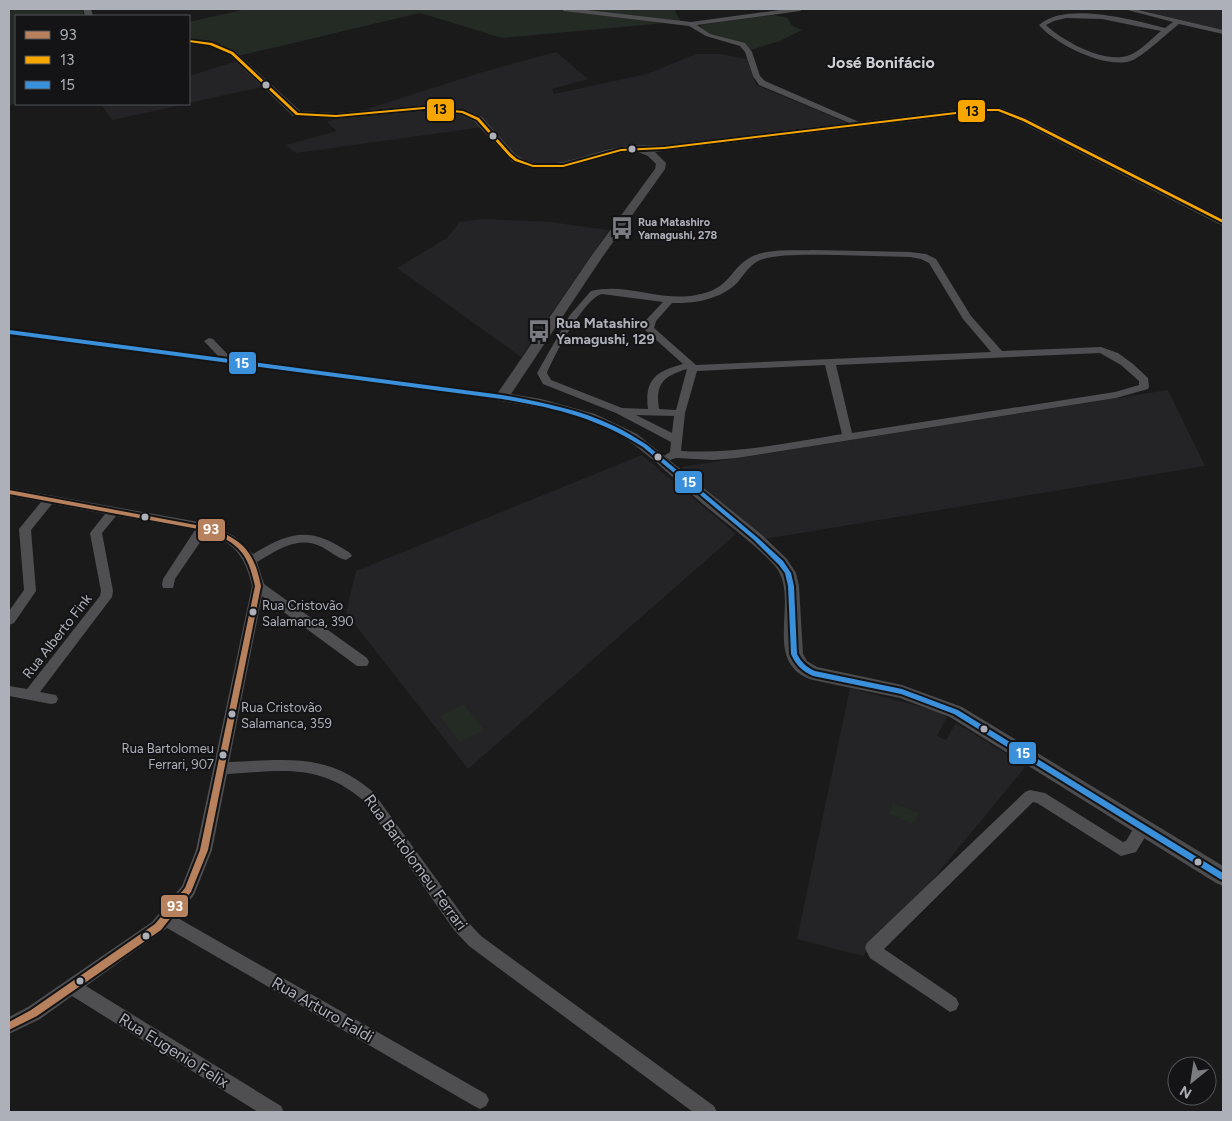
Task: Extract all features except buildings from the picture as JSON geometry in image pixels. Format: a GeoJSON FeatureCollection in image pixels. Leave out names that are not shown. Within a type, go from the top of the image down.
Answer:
{"type":"FeatureCollection","features":[{"type":"Feature","properties":{"kind":"main road"},"geometry":{"type":"LineString","coordinates":[[190,41],[211,44],[232,53],[291,111],[302,116],[336,116],[424,108],[463,112],[478,119],[516,160],[533,166],[563,166],[613,151],[641,150],[981,110],[1007,113],[1223,222]]}},
{"type":"Feature","properties":{"kind":"main road"},"geometry":{"type":"LineString","coordinates":[[641,150],[652,154],[660,160],[660,169],[657,175],[596,258],[502,397],[541,403],[590,417],[668,457],[756,539],[784,568],[791,586],[794,654],[798,664],[805,670],[902,692],[956,712],[1142,829],[1223,877]]}},
{"type":"Feature","properties":{"kind":"street"},"geometry":{"type":"LineString","coordinates":[[564,9],[691,24],[751,12],[800,9]]}},
{"type":"Feature","properties":{"kind":"street"},"geometry":{"type":"LineString","coordinates":[[1127,9],[1223,32]]}},
{"type":"Feature","properties":{"kind":"street"},"geometry":{"type":"LineString","coordinates":[[1166,30],[1096,15],[1051,20],[1042,25],[1057,36],[1083,50],[1123,60],[1131,58],[1178,21]]}},
{"type":"Feature","properties":{"kind":"street"},"geometry":{"type":"LineString","coordinates":[[691,24],[706,34],[737,43],[746,48],[752,56],[757,78],[762,83],[862,125]]}},
{"type":"Feature","properties":{"kind":"street"},"geometry":{"type":"LineString","coordinates":[[676,440],[620,411],[547,382],[542,373],[588,297],[595,292],[610,292],[668,302],[718,292],[729,285],[755,259],[762,256],[797,254],[923,256],[933,261],[967,316],[1000,356]]}},
{"type":"Feature","properties":{"kind":"street"},"geometry":{"type":"LineString","coordinates":[[668,302],[651,320],[648,325],[649,329],[690,367]]}},
{"type":"Feature","properties":{"kind":"street"},"geometry":{"type":"LineString","coordinates":[[9,332],[502,397]]}},
{"type":"Feature","properties":{"kind":"street"},"geometry":{"type":"LineString","coordinates":[[209,341],[228,361]]}},
{"type":"Feature","properties":{"kind":"street"},"geometry":{"type":"LineString","coordinates":[[654,412],[652,397],[658,380],[666,372],[690,367],[1000,356],[1101,350],[1115,355],[1131,365],[1144,380],[1144,387],[1137,391],[1116,395],[737,454],[668,457],[676,440],[690,367]]}},
{"type":"Feature","properties":{"kind":"street"},"geometry":{"type":"LineString","coordinates":[[830,363],[848,437]]}},
{"type":"Feature","properties":{"kind":"street"},"geometry":{"type":"LineString","coordinates":[[620,411],[680,413]]}},
{"type":"Feature","properties":{"kind":"street"},"geometry":{"type":"LineString","coordinates":[[9,492],[204,527],[236,541],[248,553],[252,560],[258,586],[204,850],[197,872],[188,890],[165,919],[144,937],[34,1013],[9,1026]]}},
{"type":"Feature","properties":{"kind":"street"},"geometry":{"type":"LineString","coordinates":[[9,620],[30,591],[25,529],[49,500]]}},
{"type":"Feature","properties":{"kind":"street","name":"Rua Alberto Fink"},"geometry":{"type":"LineString","coordinates":[[30,695],[106,597],[107,591],[96,533],[113,511]]}},
{"type":"Feature","properties":{"kind":"street"},"geometry":{"type":"LineString","coordinates":[[168,585],[173,573],[204,527]]}},
{"type":"Feature","properties":{"kind":"street"},"geometry":{"type":"LineString","coordinates":[[252,560],[270,548],[304,536],[328,543],[346,556]]}},
{"type":"Feature","properties":{"kind":"street"},"geometry":{"type":"LineString","coordinates":[[258,586],[362,662]]}},
{"type":"Feature","properties":{"kind":"street"},"geometry":{"type":"LineString","coordinates":[[9,691],[50,699]]}},
{"type":"Feature","properties":{"kind":"street","name":"Rua Bartolomeu Ferrari"},"geometry":{"type":"LineString","coordinates":[[222,768],[312,766],[326,768],[343,774],[357,784],[368,796],[460,926],[475,941],[708,1112]]}},
{"type":"Feature","properties":{"kind":"street"},"geometry":{"type":"LineString","coordinates":[[950,1004],[876,953],[873,948],[1030,796],[1050,803],[1120,849],[1131,847],[1142,829]]}},
{"type":"Feature","properties":{"kind":"street","name":"Rua Arturo Faldi"},"geometry":{"type":"LineString","coordinates":[[165,919],[480,1100]]}},
{"type":"Feature","properties":{"kind":"street","name":"Rua Eugenio Felix"},"geometry":{"type":"LineString","coordinates":[[72,987],[275,1112]]}},
{"type":"Feature","properties":{"kind":"shaded area"},"geometry":{"type":"Polygon","coordinates":[[[9,9],[82,9],[84,15],[15,15],[15,103],[9,106],[9,9]]]}},
{"type":"Feature","properties":{"kind":"shaded area"},"geometry":{"type":"Polygon","coordinates":[[[246,9],[553,9],[665,23],[502,38],[420,13],[238,56],[213,44],[190,40],[190,22],[246,9]]]}},
{"type":"Feature","properties":{"kind":"shaded area"},"geometry":{"type":"Polygon","coordinates":[[[581,9],[674,9],[681,22],[581,9]]]}},
{"type":"Feature","properties":{"kind":"shaded area"},"geometry":{"type":"Polygon","coordinates":[[[1135,9],[1223,9],[1223,30],[1135,9]]]}},
{"type":"Feature","properties":{"kind":"shaded area"},"geometry":{"type":"Polygon","coordinates":[[[774,15],[788,18],[792,26],[802,30],[780,41],[751,50],[706,33],[700,25],[774,15]]]}},
{"type":"Feature","properties":{"kind":"shaded area"},"geometry":{"type":"Polygon","coordinates":[[[556,52],[588,79],[552,89],[554,94],[647,74],[696,54],[721,54],[747,59],[756,85],[853,125],[658,147],[610,148],[565,163],[540,164],[517,157],[490,126],[296,153],[286,145],[337,131],[327,122],[479,73],[556,52]]]}},
{"type":"Feature","properties":{"kind":"shaded area"},"geometry":{"type":"Polygon","coordinates":[[[237,61],[266,86],[190,103],[190,76],[237,61]]]}},
{"type":"Feature","properties":{"kind":"shaded area"},"geometry":{"type":"Polygon","coordinates":[[[102,105],[181,105],[112,120],[102,105]]]}},
{"type":"Feature","properties":{"kind":"shaded area"},"geometry":{"type":"Polygon","coordinates":[[[484,219],[550,222],[609,230],[521,357],[397,268],[447,238],[460,222],[484,219]]]}},
{"type":"Feature","properties":{"kind":"shaded area"},"geometry":{"type":"Polygon","coordinates":[[[1168,390],[1205,466],[764,539],[681,467],[1168,390]]]}},
{"type":"Feature","properties":{"kind":"shaded area"},"geometry":{"type":"Polygon","coordinates":[[[642,455],[736,534],[468,769],[346,613],[356,571],[642,455]]]}},
{"type":"Feature","properties":{"kind":"shaded area"},"geometry":{"type":"Polygon","coordinates":[[[850,688],[937,711],[947,717],[937,736],[946,740],[956,723],[1026,766],[929,884],[863,956],[797,939],[850,688]]]}},
{"type":"Feature","properties":{"kind":"shaded area"},"geometry":{"type":"Polygon","coordinates":[[[464,704],[484,730],[460,742],[440,716],[464,704]]]}},
{"type":"Feature","properties":{"kind":"shaded area"},"geometry":{"type":"Polygon","coordinates":[[[893,803],[919,813],[914,824],[889,814],[893,803]]]}},
{"type":"Feature","properties":{"kind":"transit line","name":"13"},"geometry":{"type":"LineString","coordinates":[[190,41],[211,44],[232,53],[297,114],[336,116],[424,108],[463,112],[478,119],[516,160],[533,166],[563,166],[621,150],[664,148],[981,110],[999,110],[1024,120],[1223,222]]}},
{"type":"Feature","properties":{"kind":"transit line","name":"15"},"geometry":{"type":"LineString","coordinates":[[9,332],[502,397],[558,408],[594,419],[612,427],[645,446],[756,539],[781,563],[788,573],[791,586],[794,654],[803,667],[813,673],[902,692],[956,712],[1223,877]]}},
{"type":"Feature","properties":{"kind":"transit line","name":"93"},"geometry":{"type":"LineString","coordinates":[[9,492],[210,529],[230,539],[244,550],[249,557],[258,586],[204,850],[188,890],[158,927],[34,1013],[9,1026]]}},
{"type":"Feature","properties":{"kind":"place","name":"Rua Matashiro Yamagushi, 278"},"geometry":{"type":"Point","coordinates":[622,228]}},
{"type":"Feature","properties":{"kind":"place","name":"Rua Matashiro Yamagushi, 129"},"geometry":{"type":"Point","coordinates":[539,331]}},
{"type":"Feature","properties":{"kind":"place","name":"Rua Cristovão Salamanca, 390"},"geometry":{"type":"Point","coordinates":[253,612]}},
{"type":"Feature","properties":{"kind":"place","name":"Rua Cristovão Salamanca, 359"},"geometry":{"type":"Point","coordinates":[232,714]}},
{"type":"Feature","properties":{"kind":"place","name":"Rua Bartolomeu Ferrari, 907"},"geometry":{"type":"Point","coordinates":[223,755]}},
{"type":"Feature","properties":{"kind":"district","name":"José Bonifácio"},"geometry":{"type":"Point","coordinates":[881,62]}}]}
